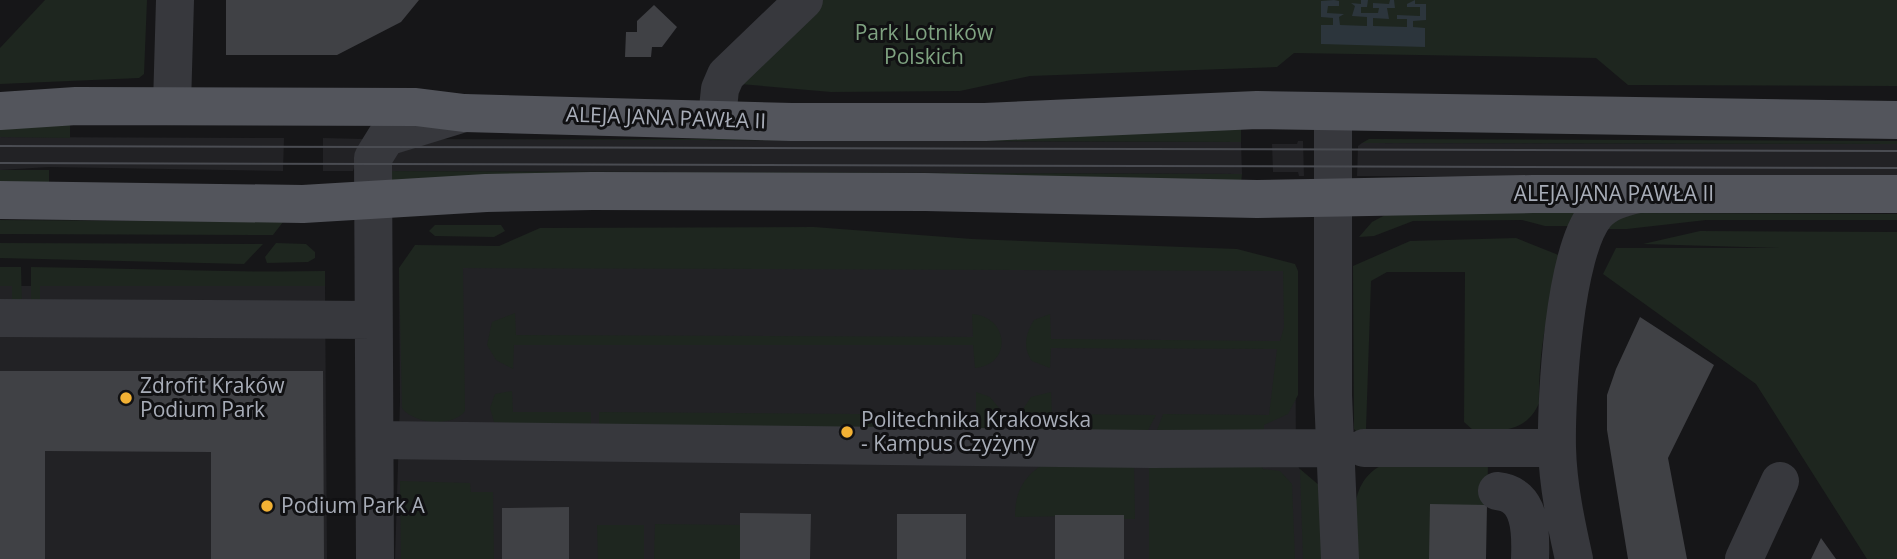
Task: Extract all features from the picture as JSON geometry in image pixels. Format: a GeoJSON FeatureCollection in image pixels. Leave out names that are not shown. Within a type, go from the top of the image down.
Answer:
{"type":"FeatureCollection","features":[{"type":"Feature","properties":{"kind":"main road","name":"ALEJA JANA PAWŁA II"},"geometry":{"type":"LineString","coordinates":[[0,111],[76,106],[416,107],[464,113],[985,122],[1209,111],[1897,120]]}},
{"type":"Feature","properties":{"kind":"main road","name":"ALEJA JANA PAWŁA II"},"geometry":{"type":"LineString","coordinates":[[0,200],[245,204],[371,201],[555,191],[925,192],[1331,198],[1897,194]]}},
{"type":"Feature","properties":{"kind":"street"},"geometry":{"type":"LineString","coordinates":[[173,106],[175,0]]}},
{"type":"Feature","properties":{"kind":"street"},"geometry":{"type":"LineString","coordinates":[[717,118],[720,89],[726,75],[804,0]]}},
{"type":"Feature","properties":{"kind":"street"},"geometry":{"type":"LineString","coordinates":[[375,559],[371,201],[373,158],[386,137],[464,113]]}},
{"type":"Feature","properties":{"kind":"street"},"geometry":{"type":"LineString","coordinates":[[1333,113],[1331,198],[1350,448],[1340,559]]}},
{"type":"Feature","properties":{"kind":"street"},"geometry":{"type":"LineString","coordinates":[[1574,559],[1560,485],[1558,448],[1569,303],[1582,239],[1591,221],[1612,202],[1638,194]]}},
{"type":"Feature","properties":{"kind":"street"},"geometry":{"type":"LineString","coordinates":[[0,317],[373,320]]}},
{"type":"Feature","properties":{"kind":"street"},"geometry":{"type":"LineString","coordinates":[[375,440],[1152,449],[1558,448]]}},
{"type":"Feature","properties":{"kind":"street"},"geometry":{"type":"LineString","coordinates":[[1744,559],[1780,481]]}},
{"type":"Feature","properties":{"kind":"street"},"geometry":{"type":"LineString","coordinates":[[1497,491],[1513,498],[1526,512],[1532,526],[1530,559]]}},
{"type":"Feature","properties":{"kind":"shaded area"},"geometry":{"type":"Polygon","coordinates":[[[1361,0],[1368,0],[1367,7],[1361,7],[1361,13],[1378,13],[1379,8],[1373,8],[1373,3],[1389,4],[1390,0],[1394,0],[1395,8],[1387,8],[1389,19],[1373,18],[1373,26],[1407,27],[1407,19],[1397,19],[1397,15],[1420,16],[1420,7],[1407,7],[1407,4],[1415,0],[1415,4],[1426,4],[1426,20],[1413,21],[1413,27],[1425,28],[1425,47],[1321,44],[1321,25],[1333,25],[1333,18],[1321,17],[1321,1],[1339,1],[1339,6],[1328,6],[1327,13],[1344,14],[1339,17],[1340,25],[1367,26],[1367,17],[1352,16],[1355,6],[1351,3],[1361,4],[1361,0]]]}},
{"type":"Feature","properties":{"kind":"shaded area"},"geometry":{"type":"Polygon","coordinates":[[[0,137],[284,138],[283,171],[49,167],[0,170],[0,137]]]}},
{"type":"Feature","properties":{"kind":"shaded area"},"geometry":{"type":"Polygon","coordinates":[[[323,138],[363,139],[353,171],[323,171],[323,138]]]}},
{"type":"Feature","properties":{"kind":"shaded area"},"geometry":{"type":"Polygon","coordinates":[[[406,139],[1241,142],[1242,174],[386,171],[406,139]]]}},
{"type":"Feature","properties":{"kind":"shaded area"},"geometry":{"type":"Polygon","coordinates":[[[1298,141],[1303,141],[1304,176],[1299,176],[1298,172],[1273,172],[1272,144],[1297,144],[1298,141]]]}},
{"type":"Feature","properties":{"kind":"shaded area"},"geometry":{"type":"Polygon","coordinates":[[[1362,143],[1897,144],[1897,176],[1357,176],[1358,146],[1362,143]]]}},
{"type":"Feature","properties":{"kind":"shaded area","name":"Politechnika Krakowska - Kampus Czyżyny"},"geometry":{"type":"Polygon","coordinates":[[[1295,264],[1296,463],[1322,506],[1323,559],[395,559],[400,401],[399,268],[1295,264]]]}},
{"type":"Feature","properties":{"kind":"shaded area"},"geometry":{"type":"Polygon","coordinates":[[[0,286],[325,286],[327,559],[0,559],[0,286]]]}},
{"type":"Feature","properties":{"kind":"green space"},"geometry":{"type":"Polygon","coordinates":[[[45,0],[147,0],[144,74],[139,78],[0,84],[0,48],[45,0]]]}},
{"type":"Feature","properties":{"kind":"green space","name":"Park Lotników Polskich"},"geometry":{"type":"Polygon","coordinates":[[[819,0],[1897,0],[1897,86],[1628,85],[1596,58],[1294,53],[1277,67],[1030,76],[960,91],[831,92],[740,84],[819,0]]]}},
{"type":"Feature","properties":{"kind":"green space"},"geometry":{"type":"Polygon","coordinates":[[[70,123],[70,138],[0,137],[0,128],[70,123]]]}},
{"type":"Feature","properties":{"kind":"green space"},"geometry":{"type":"Polygon","coordinates":[[[1241,126],[1241,142],[406,139],[829,139],[1241,126]]]}},
{"type":"Feature","properties":{"kind":"green space"},"geometry":{"type":"Polygon","coordinates":[[[1369,139],[1897,141],[1897,144],[1362,143],[1369,139]]]}},
{"type":"Feature","properties":{"kind":"green space"},"geometry":{"type":"Polygon","coordinates":[[[0,170],[49,170],[49,184],[0,181],[0,170]]]}},
{"type":"Feature","properties":{"kind":"green space"},"geometry":{"type":"Polygon","coordinates":[[[386,171],[1242,174],[1241,183],[386,182],[386,171]]]}},
{"type":"Feature","properties":{"kind":"green space"},"geometry":{"type":"Polygon","coordinates":[[[1575,210],[1574,226],[1545,226],[1522,220],[1413,221],[1374,236],[1359,237],[1372,222],[1387,214],[1575,210]]]}},
{"type":"Feature","properties":{"kind":"green space"},"geometry":{"type":"Polygon","coordinates":[[[1630,213],[1897,214],[1897,220],[1706,220],[1627,229],[1602,229],[1630,213]]]}},
{"type":"Feature","properties":{"kind":"green space"},"geometry":{"type":"Polygon","coordinates":[[[0,220],[283,222],[273,235],[0,234],[0,220]]]}},
{"type":"Feature","properties":{"kind":"green space"},"geometry":{"type":"Polygon","coordinates":[[[435,225],[501,225],[505,231],[494,237],[435,236],[429,231],[435,225]]]}},
{"type":"Feature","properties":{"kind":"green space"},"geometry":{"type":"Polygon","coordinates":[[[814,227],[972,239],[1237,249],[1295,264],[1298,271],[1298,395],[1288,414],[1264,425],[1264,432],[1156,433],[1163,414],[1269,415],[1277,349],[1051,348],[1050,368],[1032,361],[1026,346],[1027,335],[1034,320],[1050,314],[1051,339],[1280,341],[1284,327],[1283,271],[463,268],[465,411],[451,420],[433,422],[415,418],[402,408],[399,268],[415,245],[499,246],[540,228],[814,227]]]}},
{"type":"Feature","properties":{"kind":"green space"},"geometry":{"type":"Polygon","coordinates":[[[1700,231],[1897,232],[1897,559],[1867,559],[1756,384],[1603,274],[1616,248],[1780,248],[1643,244],[1700,231]]]}},
{"type":"Feature","properties":{"kind":"green space"},"geometry":{"type":"Polygon","coordinates":[[[1516,238],[1566,258],[1545,329],[1540,364],[1539,403],[1534,413],[1520,425],[1503,430],[1474,431],[1464,422],[1465,272],[1387,272],[1371,281],[1366,429],[1357,432],[1354,429],[1353,266],[1410,241],[1516,238]]]}},
{"type":"Feature","properties":{"kind":"green space"},"geometry":{"type":"Polygon","coordinates":[[[0,243],[263,244],[244,264],[0,258],[0,243]]]}},
{"type":"Feature","properties":{"kind":"green space"},"geometry":{"type":"Polygon","coordinates":[[[276,243],[306,244],[315,252],[315,258],[308,262],[267,263],[265,257],[276,243]]]}},
{"type":"Feature","properties":{"kind":"green space"},"geometry":{"type":"Polygon","coordinates":[[[0,267],[21,267],[22,307],[12,307],[12,286],[0,286],[0,267]]]}},
{"type":"Feature","properties":{"kind":"green space"},"geometry":{"type":"Polygon","coordinates":[[[31,267],[325,271],[325,286],[40,286],[40,307],[31,308],[31,267]]]}},
{"type":"Feature","properties":{"kind":"green space"},"geometry":{"type":"Polygon","coordinates":[[[515,313],[516,335],[973,337],[972,314],[985,317],[994,323],[1002,341],[995,359],[987,365],[975,368],[973,345],[514,345],[513,369],[496,360],[487,345],[492,322],[515,313]]]}},
{"type":"Feature","properties":{"kind":"green space"},"geometry":{"type":"Polygon","coordinates":[[[512,391],[513,412],[591,412],[591,430],[494,422],[490,408],[495,394],[512,391]]]}},
{"type":"Feature","properties":{"kind":"green space"},"geometry":{"type":"Polygon","coordinates":[[[976,392],[990,397],[999,408],[998,419],[987,429],[599,430],[599,412],[976,415],[976,392]]]}},
{"type":"Feature","properties":{"kind":"green space"},"geometry":{"type":"Polygon","coordinates":[[[1051,392],[1052,414],[1156,415],[1147,432],[1044,432],[1028,423],[1023,409],[1031,397],[1051,392]]]}},
{"type":"Feature","properties":{"kind":"green space"},"geometry":{"type":"Polygon","coordinates":[[[1149,460],[1262,460],[1263,469],[1280,471],[1292,484],[1295,559],[1149,559],[1149,460]]]}},
{"type":"Feature","properties":{"kind":"green space"},"geometry":{"type":"Polygon","coordinates":[[[1134,461],[1135,519],[1124,519],[1124,515],[1015,517],[1016,501],[1021,487],[1029,475],[1042,465],[1134,461]]]}},
{"type":"Feature","properties":{"kind":"green space"},"geometry":{"type":"Polygon","coordinates":[[[1488,464],[1487,505],[1429,559],[1355,559],[1354,519],[1358,494],[1371,473],[1382,465],[1488,464]]]}},
{"type":"Feature","properties":{"kind":"green space"},"geometry":{"type":"Polygon","coordinates":[[[1300,469],[1320,486],[1323,559],[1303,559],[1300,469]]]}},
{"type":"Feature","properties":{"kind":"green space"},"geometry":{"type":"Polygon","coordinates":[[[400,481],[470,483],[471,492],[493,492],[494,559],[401,559],[400,481]]]}},
{"type":"Feature","properties":{"kind":"green space"},"geometry":{"type":"Polygon","coordinates":[[[655,524],[740,525],[740,559],[654,559],[655,524]]]}},
{"type":"Feature","properties":{"kind":"green space"},"geometry":{"type":"Polygon","coordinates":[[[597,525],[644,525],[644,559],[598,559],[597,525]]]}},
{"type":"Feature","properties":{"kind":"building"},"geometry":{"type":"Polygon","coordinates":[[[226,0],[419,0],[401,22],[337,55],[226,55],[226,0]]]}},
{"type":"Feature","properties":{"kind":"building"},"geometry":{"type":"Polygon","coordinates":[[[654,5],[677,27],[662,47],[652,47],[651,57],[625,57],[626,32],[637,32],[637,21],[654,5]]]}},
{"type":"Feature","properties":{"kind":"building"},"geometry":{"type":"Polygon","coordinates":[[[1640,317],[1714,365],[1668,458],[1687,559],[1628,559],[1607,430],[1607,395],[1640,317]]]}},
{"type":"Feature","properties":{"kind":"building","name":"Podium Park A"},"geometry":{"type":"Polygon","coordinates":[[[0,371],[323,371],[324,559],[211,559],[211,452],[45,451],[45,559],[0,559],[0,371]]]}},
{"type":"Feature","properties":{"kind":"building"},"geometry":{"type":"Polygon","coordinates":[[[1430,504],[1487,505],[1486,559],[1429,559],[1430,504]]]}},
{"type":"Feature","properties":{"kind":"building"},"geometry":{"type":"Polygon","coordinates":[[[569,507],[569,559],[502,559],[502,508],[569,507]]]}},
{"type":"Feature","properties":{"kind":"building"},"geometry":{"type":"Polygon","coordinates":[[[740,513],[811,514],[810,559],[740,559],[740,513]]]}},
{"type":"Feature","properties":{"kind":"building"},"geometry":{"type":"Polygon","coordinates":[[[897,514],[966,514],[966,559],[897,559],[897,514]]]}},
{"type":"Feature","properties":{"kind":"building"},"geometry":{"type":"Polygon","coordinates":[[[1055,515],[1124,515],[1124,559],[1055,559],[1055,515]]]}},
{"type":"Feature","properties":{"kind":"building"},"geometry":{"type":"Polygon","coordinates":[[[1821,538],[1836,559],[1811,559],[1821,538]]]}},
{"type":"Feature","properties":{"kind":"tram line"},"geometry":{"type":"LineString","coordinates":[[0,146],[1897,151]]}},
{"type":"Feature","properties":{"kind":"tram line"},"geometry":{"type":"LineString","coordinates":[[0,163],[1897,168]]}},
{"type":"Feature","properties":{"kind":"place","name":"Zdrofit Kraków Podium Park"},"geometry":{"type":"Point","coordinates":[126,398]}},
{"type":"Feature","properties":{"kind":"place","name":"Politechnika Krakowska - Kampus Czyżyny"},"geometry":{"type":"Point","coordinates":[847,432]}},
{"type":"Feature","properties":{"kind":"place","name":"Podium Park A"},"geometry":{"type":"Point","coordinates":[267,506]}}]}
